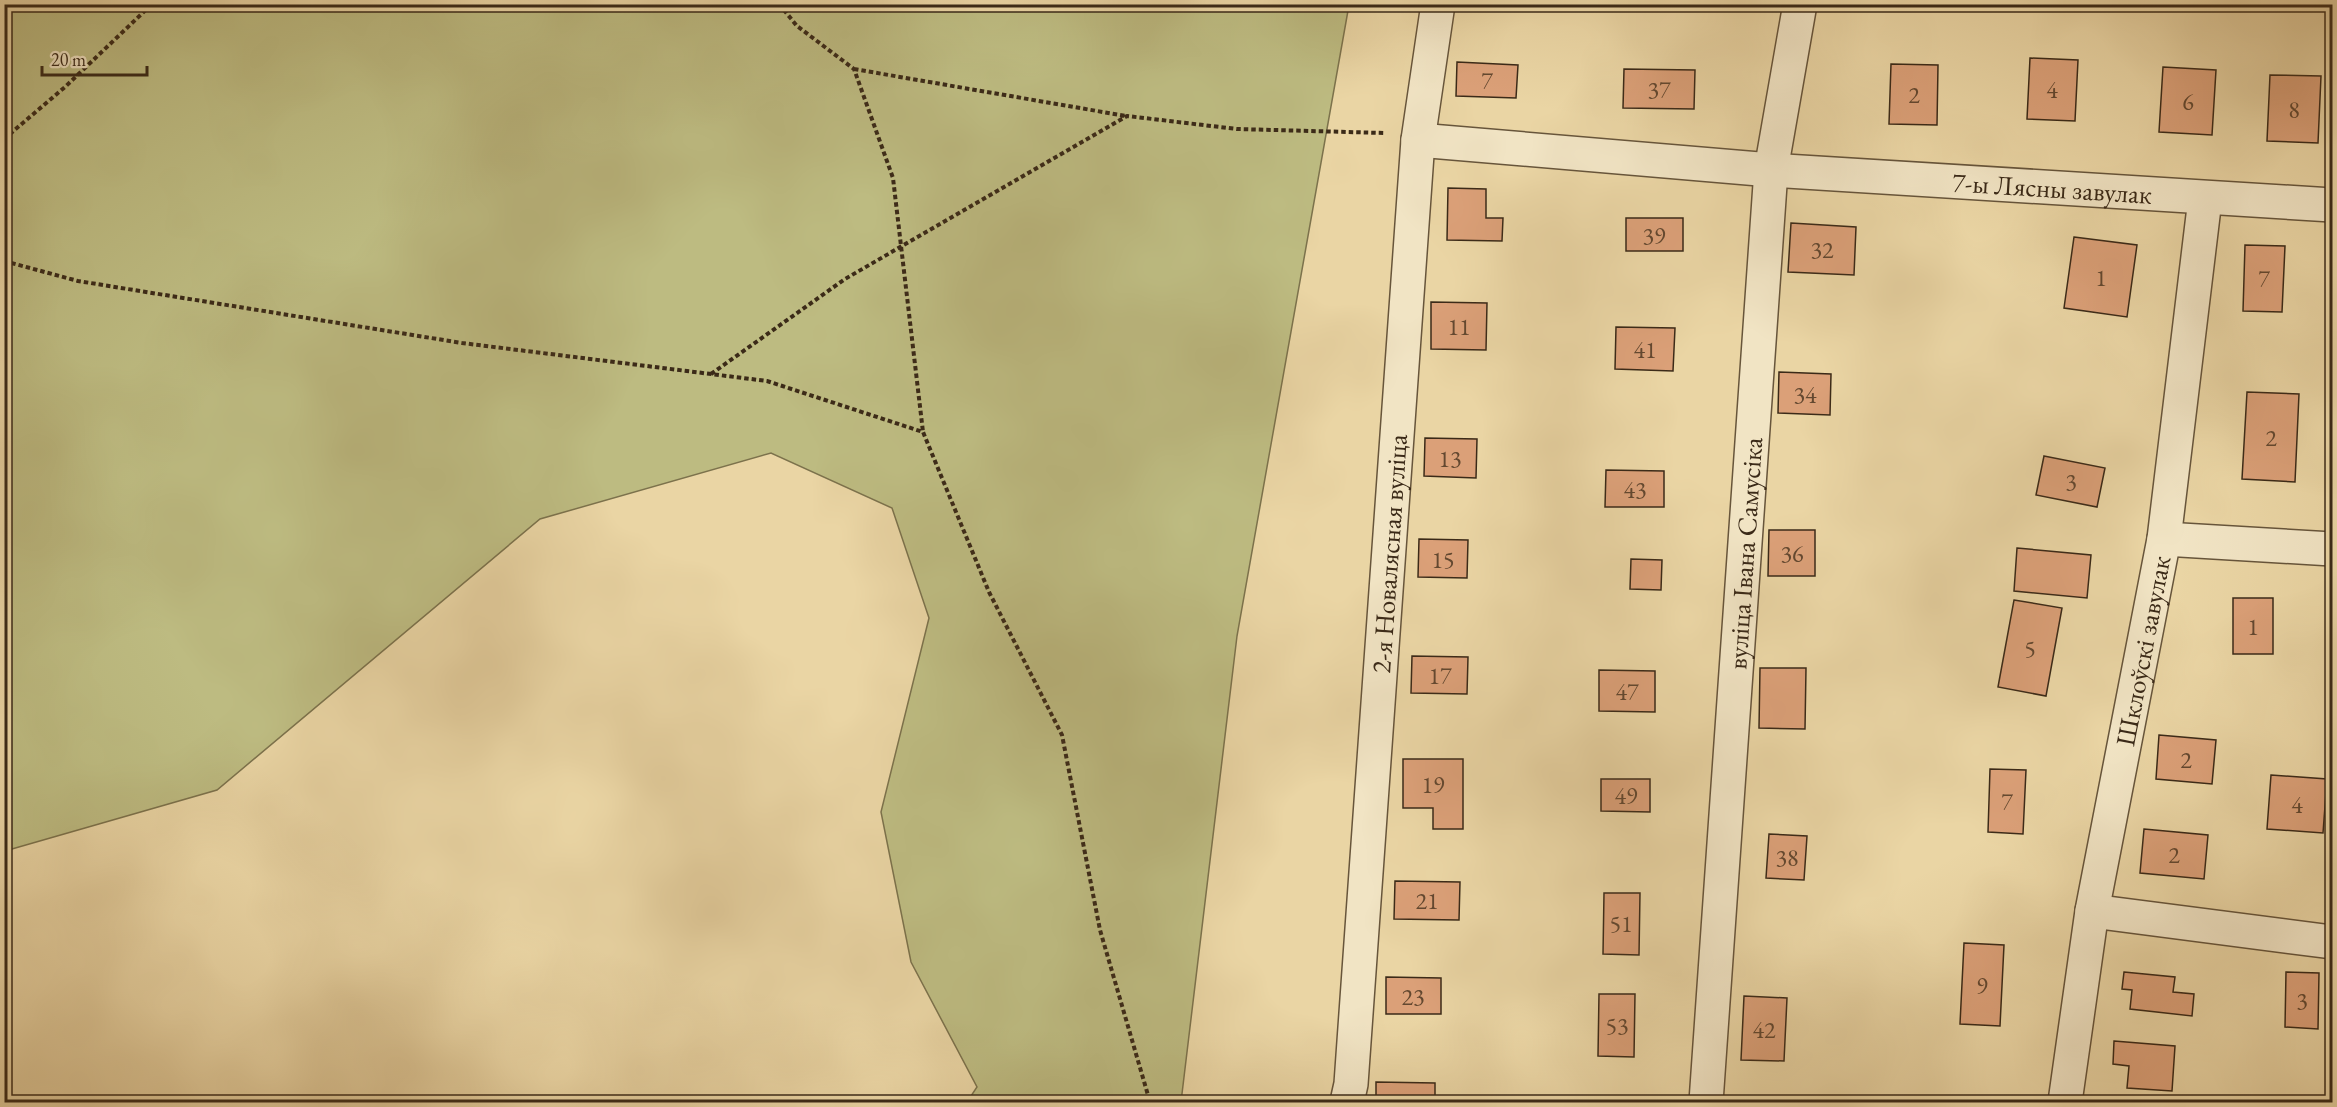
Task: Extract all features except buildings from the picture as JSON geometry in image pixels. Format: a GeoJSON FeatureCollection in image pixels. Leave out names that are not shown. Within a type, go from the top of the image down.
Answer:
{"type":"FeatureCollection","features":[{"type":"Feature","properties":{"kind":"street","name":"2-я Новалясная вуліца"},"geometry":{"type":"LineString","coordinates":[[1347,1102],[1353,1060],[1418,140],[1438,4]]}},
{"type":"Feature","properties":{"kind":"street","name":"вуліца Івана Самусіка"},"geometry":{"type":"LineString","coordinates":[[1706,1102],[1771,170],[1800,4]]}},
{"type":"Feature","properties":{"kind":"street","name":"7-ы Лясны завулак"},"geometry":{"type":"LineString","coordinates":[[1418,140],[1771,170],[2205,199],[2332,205]]}},
{"type":"Feature","properties":{"kind":"street","name":"Шклоўскі завулак"},"geometry":{"type":"LineString","coordinates":[[2065,1102],[2092,911],[2164,539],[2205,199]]}},
{"type":"Feature","properties":{"kind":"street"},"geometry":{"type":"LineString","coordinates":[[2164,539],[2332,549]]}},
{"type":"Feature","properties":{"kind":"street"},"geometry":{"type":"LineString","coordinates":[[2092,911],[2332,942]]}},
{"type":"Feature","properties":{"kind":"path"},"geometry":{"type":"LineString","coordinates":[[4,140],[65,87],[152,4]]}},
{"type":"Feature","properties":{"kind":"path"},"geometry":{"type":"LineString","coordinates":[[779,4],[797,26],[854,69],[1127,116],[1237,129],[1374,132],[1418,140]]}},
{"type":"Feature","properties":{"kind":"path"},"geometry":{"type":"LineString","coordinates":[[854,69],[893,178],[924,432],[989,592],[1062,735],[1100,930],[1150,1102]]}},
{"type":"Feature","properties":{"kind":"path"},"geometry":{"type":"LineString","coordinates":[[710,374],[845,279],[1127,116]]}},
{"type":"Feature","properties":{"kind":"path"},"geometry":{"type":"LineString","coordinates":[[4,261],[78,281],[462,343],[767,381],[924,432]]}},
{"type":"Feature","properties":{"kind":"shaded area"},"geometry":{"type":"Polygon","coordinates":[[[5,4],[1349,5],[1237,636],[1181,1102],[967,1102],[977,1087],[911,962],[881,812],[929,618],[892,508],[771,453],[540,519],[217,790],[5,851],[5,4]]]}}]}
